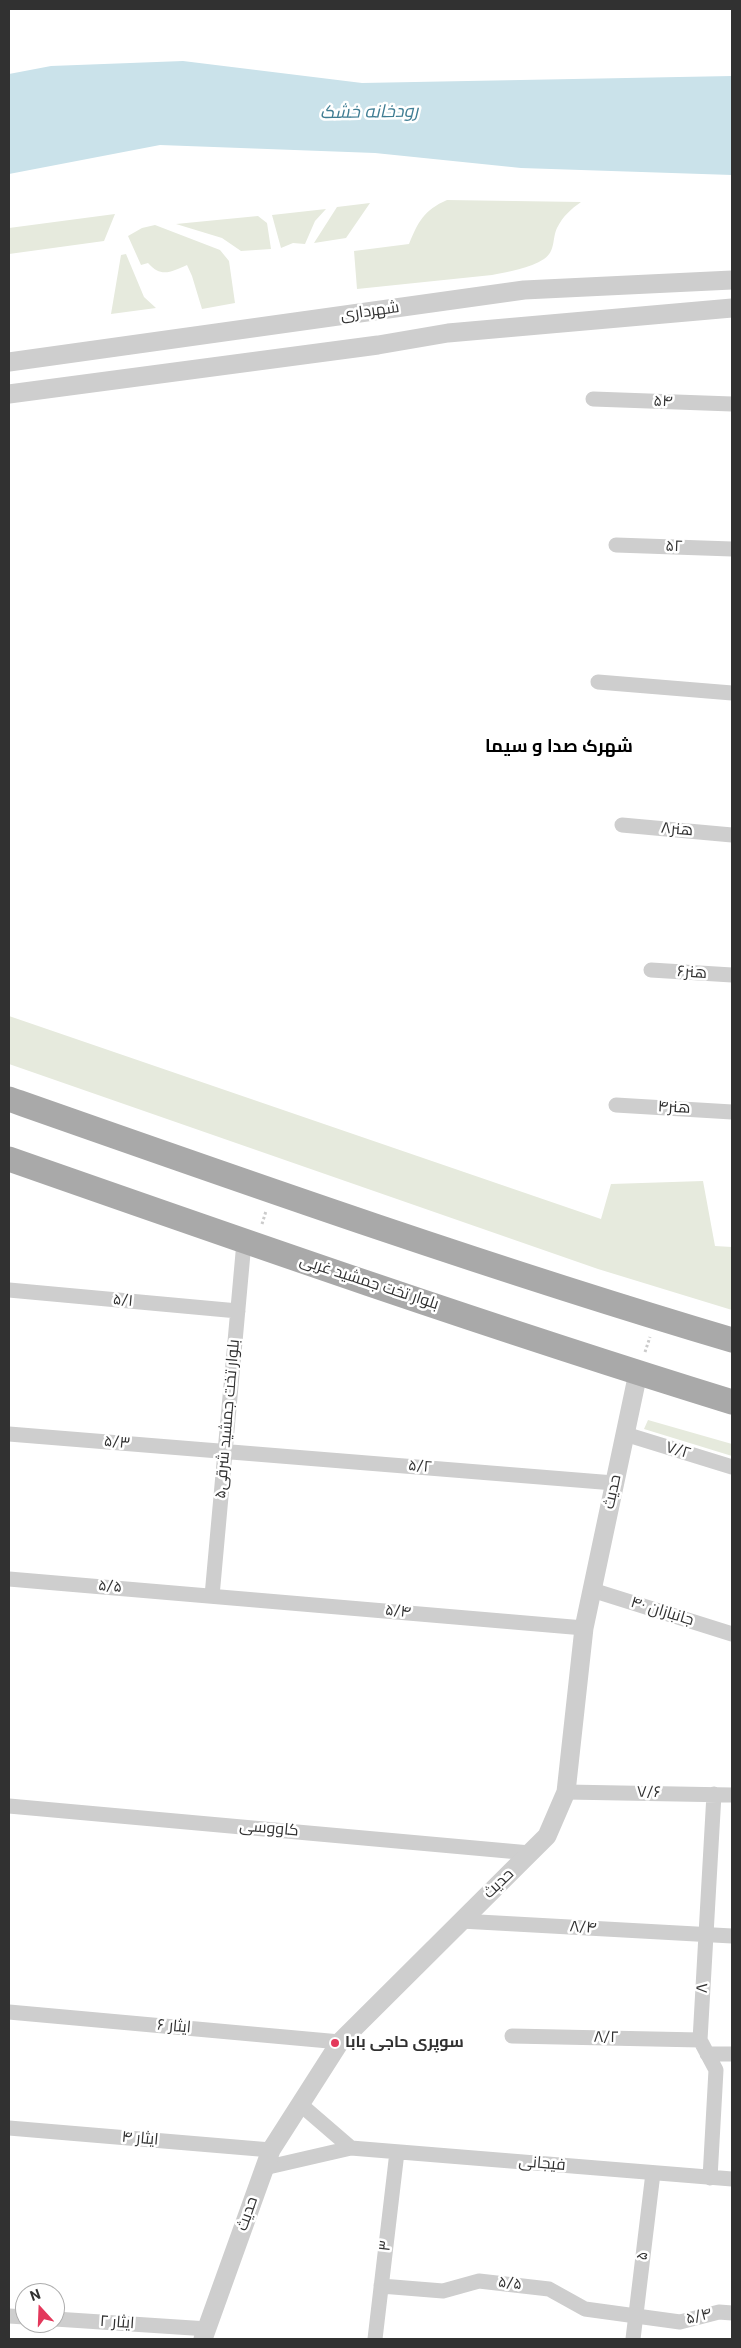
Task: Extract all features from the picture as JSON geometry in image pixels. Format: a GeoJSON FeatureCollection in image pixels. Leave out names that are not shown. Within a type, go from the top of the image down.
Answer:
{"type":"FeatureCollection","features":[{"type":"Feature","properties":{"kind":"main road"},"geometry":{"type":"LineString","coordinates":[[9,1099],[273,1191],[657,1318],[732,1340]]}},
{"type":"Feature","properties":{"kind":"main road","name":"بلوار تخت جمشید غربی"},"geometry":{"type":"LineString","coordinates":[[9,1159],[249,1243],[732,1402]]}},
{"type":"Feature","properties":{"kind":"street","name":"شهرداری"},"geometry":{"type":"LineString","coordinates":[[9,362],[524,290],[732,280]]}},
{"type":"Feature","properties":{"kind":"street","name":"شهرداری"},"geometry":{"type":"LineString","coordinates":[[9,394],[378,345],[448,333],[732,308]]}},
{"type":"Feature","properties":{"kind":"street","name":"۵۴"},"geometry":{"type":"LineString","coordinates":[[593,400],[732,404]]}},
{"type":"Feature","properties":{"kind":"street","name":"۵۲"},"geometry":{"type":"LineString","coordinates":[[616,545],[732,549]]}},
{"type":"Feature","properties":{"kind":"street"},"geometry":{"type":"LineString","coordinates":[[598,682],[732,693]]}},
{"type":"Feature","properties":{"kind":"street","name":"هنر۸"},"geometry":{"type":"LineString","coordinates":[[622,825],[732,835]]}},
{"type":"Feature","properties":{"kind":"street","name":"هنر۶"},"geometry":{"type":"LineString","coordinates":[[651,970],[732,975]]}},
{"type":"Feature","properties":{"kind":"street","name":"هنر۴"},"geometry":{"type":"LineString","coordinates":[[616,1104],[732,1112]]}},
{"type":"Feature","properties":{"kind":"street","name":"بلوار تخت جمشید شرقی۵"},"geometry":{"type":"LineString","coordinates":[[212,1596],[238,1311],[249,1243]]}},
{"type":"Feature","properties":{"kind":"street","name":"۵/۱"},"geometry":{"type":"LineString","coordinates":[[9,1290],[238,1311]]}},
{"type":"Feature","properties":{"kind":"street","name":"حدیث"},"geometry":{"type":"LineString","coordinates":[[206,2334],[271,2150],[340,2042],[547,1836],[566,1792],[584,1628],[638,1372]]}},
{"type":"Feature","properties":{"kind":"street","name":"۵/۳"},"geometry":{"type":"LineString","coordinates":[[9,1434],[225,1451]]}},
{"type":"Feature","properties":{"kind":"street","name":"۷/۲"},"geometry":{"type":"LineString","coordinates":[[625,1434],[732,1467]]}},
{"type":"Feature","properties":{"kind":"street","name":"۵/۲"},"geometry":{"type":"LineString","coordinates":[[225,1451],[614,1483]]}},
{"type":"Feature","properties":{"kind":"street","name":"۵/۵"},"geometry":{"type":"LineString","coordinates":[[9,1579],[212,1596]]}},
{"type":"Feature","properties":{"kind":"street","name":"۴۰ جانبازان"},"geometry":{"type":"LineString","coordinates":[[592,1590],[732,1634]]}},
{"type":"Feature","properties":{"kind":"street","name":"۵/۴"},"geometry":{"type":"LineString","coordinates":[[212,1596],[584,1628]]}},
{"type":"Feature","properties":{"kind":"street","name":"۷/۶"},"geometry":{"type":"LineString","coordinates":[[566,1792],[732,1794]]}},
{"type":"Feature","properties":{"kind":"street","name":"۸"},"geometry":{"type":"LineString","coordinates":[[710,2178],[716,2070],[700,2040],[714,1794]]}},
{"type":"Feature","properties":{"kind":"street","name":"کاووسی"},"geometry":{"type":"LineString","coordinates":[[9,1806],[530,1853]]}},
{"type":"Feature","properties":{"kind":"street","name":"۸/۴"},"geometry":{"type":"LineString","coordinates":[[461,1921],[732,1936]]}},
{"type":"Feature","properties":{"kind":"street","name":"ایثار ۶"},"geometry":{"type":"LineString","coordinates":[[9,2012],[340,2042]]}},
{"type":"Feature","properties":{"kind":"street","name":"۸/۲"},"geometry":{"type":"LineString","coordinates":[[512,2036],[700,2040]]}},
{"type":"Feature","properties":{"kind":"street"},"geometry":{"type":"LineString","coordinates":[[707,2054],[732,2054]]}},
{"type":"Feature","properties":{"kind":"street"},"geometry":{"type":"LineString","coordinates":[[300,2104],[351,2148]]}},
{"type":"Feature","properties":{"kind":"street","name":"ایثار ۴"},"geometry":{"type":"LineString","coordinates":[[9,2128],[271,2150]]}},
{"type":"Feature","properties":{"kind":"street","name":"فیجانی"},"geometry":{"type":"LineString","coordinates":[[264,2168],[351,2148],[732,2179]]}},
{"type":"Feature","properties":{"kind":"street","name":"۳"},"geometry":{"type":"LineString","coordinates":[[375,2339],[396,2152]]}},
{"type":"Feature","properties":{"kind":"street","name":"۵"},"geometry":{"type":"LineString","coordinates":[[632,2339],[653,2173]]}},
{"type":"Feature","properties":{"kind":"street","name":"۵/۵"},"geometry":{"type":"LineString","coordinates":[[381,2286],[443,2291],[479,2281],[549,2289],[585,2309],[635,2316]]}},
{"type":"Feature","properties":{"kind":"street","name":"۵/۴"},"geometry":{"type":"LineString","coordinates":[[635,2316],[680,2322],[719,2312],[732,2313]]}},
{"type":"Feature","properties":{"kind":"street","name":"ایثار ۲"},"geometry":{"type":"LineString","coordinates":[[65,2320],[206,2334]]}},
{"type":"Feature","properties":{"kind":"path"},"geometry":{"type":"LineString","coordinates":[[249,1243],[273,1191]]}},
{"type":"Feature","properties":{"kind":"path"},"geometry":{"type":"LineString","coordinates":[[638,1372],[657,1318]]}},
{"type":"Feature","properties":{"kind":"shaded area"},"geometry":{"type":"Polygon","coordinates":[[[447,200],[581,202],[567,213],[559,224],[548,256],[532,265],[492,275],[357,289],[354,251],[409,244],[415,229],[427,213],[447,200]]]}},
{"type":"Feature","properties":{"kind":"shaded area"},"geometry":{"type":"Polygon","coordinates":[[[370,203],[346,238],[314,243],[337,207],[370,203]]]}},
{"type":"Feature","properties":{"kind":"shaded area"},"geometry":{"type":"Polygon","coordinates":[[[326,209],[315,221],[305,244],[293,243],[281,248],[272,215],[326,209]]]}},
{"type":"Feature","properties":{"kind":"shaded area"},"geometry":{"type":"Polygon","coordinates":[[[115,214],[104,241],[9,254],[9,228],[115,214]]]}},
{"type":"Feature","properties":{"kind":"shaded area"},"geometry":{"type":"Polygon","coordinates":[[[258,216],[267,223],[271,249],[241,251],[222,238],[176,224],[258,216]]]}},
{"type":"Feature","properties":{"kind":"shaded area"},"geometry":{"type":"Polygon","coordinates":[[[155,225],[220,250],[229,261],[235,303],[202,309],[187,265],[176,270],[162,272],[157,271],[148,263],[141,265],[128,236],[142,228],[155,225]]]}},
{"type":"Feature","properties":{"kind":"shaded area"},"geometry":{"type":"Polygon","coordinates":[[[126,254],[144,297],[156,308],[111,314],[121,255],[126,254]]]}},
{"type":"Feature","properties":{"kind":"shaded area"},"geometry":{"type":"Polygon","coordinates":[[[9,1016],[601,1219],[611,1184],[703,1181],[715,1246],[732,1247],[732,1310],[598,1269],[9,1064],[9,1016]]]}},
{"type":"Feature","properties":{"kind":"shaded area"},"geometry":{"type":"Polygon","coordinates":[[[648,1420],[732,1444],[732,1456],[644,1429],[648,1420]]]}},
{"type":"Feature","properties":{"kind":"water","name":"رودخانه خشک"},"geometry":{"type":"Polygon","coordinates":[[[183,61],[362,83],[732,76],[732,175],[521,168],[375,153],[160,145],[9,174],[9,74],[51,66],[183,61]]]}},
{"type":"Feature","properties":{"kind":"place","name":"سوپری حاجی بابا"},"geometry":{"type":"Point","coordinates":[335,2043]}},
{"type":"Feature","properties":{"kind":"district","name":"شهرک صدا و سیما"},"geometry":{"type":"Point","coordinates":[559,747]}}]}
